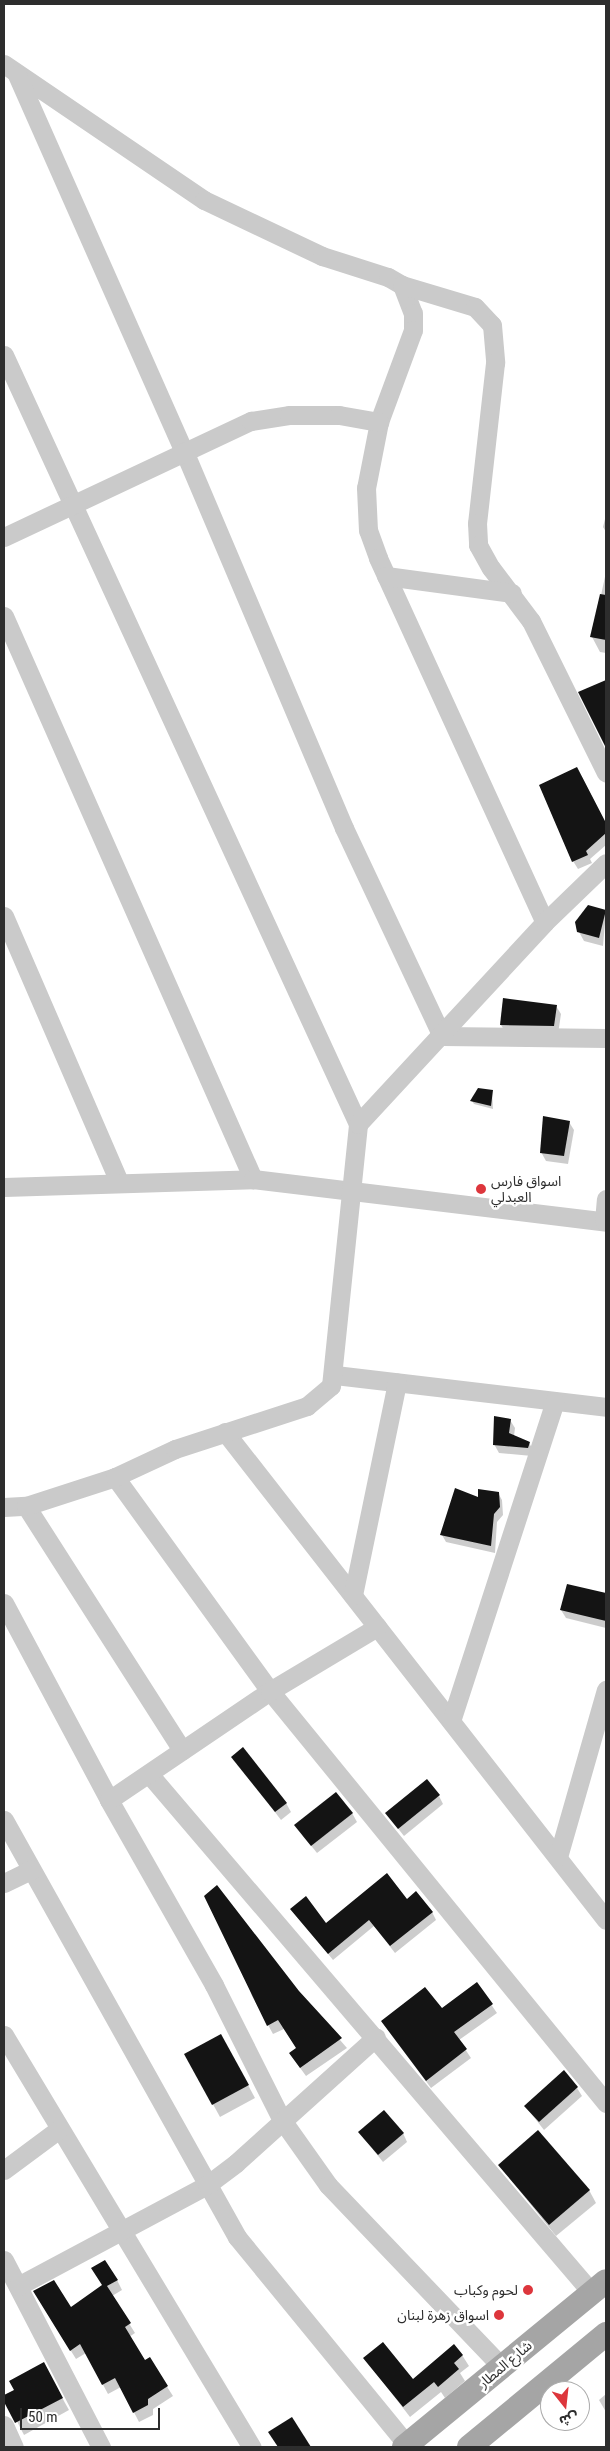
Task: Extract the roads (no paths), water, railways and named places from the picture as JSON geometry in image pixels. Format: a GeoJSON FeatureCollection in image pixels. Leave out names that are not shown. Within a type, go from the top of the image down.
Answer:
{"type":"FeatureCollection","features":[{"type":"Feature","properties":{"kind":"main road","name":"شارع المطار"},"geometry":{"type":"LineString","coordinates":[[406,2446],[599,2287]]}},
{"type":"Feature","properties":{"kind":"main road"},"geometry":{"type":"LineString","coordinates":[[469,2447],[606,2334]]}},
{"type":"Feature","properties":{"kind":"street"},"geometry":{"type":"LineString","coordinates":[[11,70],[204,200],[322,256],[388,277],[402,285],[475,307],[492,326],[495,363],[476,536],[482,554],[531,621],[606,773]]}},
{"type":"Feature","properties":{"kind":"street"},"geometry":{"type":"LineString","coordinates":[[11,70],[184,451],[344,828],[442,1036]]}},
{"type":"Feature","properties":{"kind":"street"},"geometry":{"type":"LineString","coordinates":[[402,285],[413,313],[413,330],[379,422],[366,488],[366,513],[372,544],[545,922]]}},
{"type":"Feature","properties":{"kind":"street"},"geometry":{"type":"LineString","coordinates":[[4,356],[71,505],[358,1124],[335,1375],[331,1386],[307,1406],[175,1449],[115,1477],[26,1506],[4,1507]]}},
{"type":"Feature","properties":{"kind":"street"},"geometry":{"type":"LineString","coordinates":[[4,537],[251,421],[289,415],[338,415],[379,422]]}},
{"type":"Feature","properties":{"kind":"street"},"geometry":{"type":"LineString","coordinates":[[386,576],[512,593]]}},
{"type":"Feature","properties":{"kind":"street"},"geometry":{"type":"LineString","coordinates":[[4,616],[253,1179]]}},
{"type":"Feature","properties":{"kind":"street"},"geometry":{"type":"LineString","coordinates":[[358,1124],[442,1036],[545,922],[606,863]]}},
{"type":"Feature","properties":{"kind":"street"},"geometry":{"type":"LineString","coordinates":[[4,916],[119,1182]]}},
{"type":"Feature","properties":{"kind":"street"},"geometry":{"type":"LineString","coordinates":[[442,1036],[606,1038]]}},
{"type":"Feature","properties":{"kind":"street"},"geometry":{"type":"LineString","coordinates":[[4,1187],[253,1179],[605,1222],[606,1199]]}},
{"type":"Feature","properties":{"kind":"street"},"geometry":{"type":"LineString","coordinates":[[335,1375],[606,1407]]}},
{"type":"Feature","properties":{"kind":"street"},"geometry":{"type":"LineString","coordinates":[[353,1595],[397,1382]]}},
{"type":"Feature","properties":{"kind":"street"},"geometry":{"type":"LineString","coordinates":[[451,1721],[555,1401]]}},
{"type":"Feature","properties":{"kind":"street"},"geometry":{"type":"LineString","coordinates":[[225,1432],[606,1920]]}},
{"type":"Feature","properties":{"kind":"street"},"geometry":{"type":"LineString","coordinates":[[115,1477],[270,1691],[606,2103]]}},
{"type":"Feature","properties":{"kind":"street"},"geometry":{"type":"LineString","coordinates":[[26,1506],[182,1750]]}},
{"type":"Feature","properties":{"kind":"street"},"geometry":{"type":"LineString","coordinates":[[4,1603],[109,1800],[214,1985],[282,2120],[328,2186],[502,2367]]}},
{"type":"Feature","properties":{"kind":"street"},"geometry":{"type":"LineString","coordinates":[[109,1800],[270,1691],[378,1627]]}},
{"type":"Feature","properties":{"kind":"street"},"geometry":{"type":"LineString","coordinates":[[558,1857],[600,1734],[606,1690]]}},
{"type":"Feature","properties":{"kind":"street"},"geometry":{"type":"LineString","coordinates":[[149,1774],[376,2037],[599,2287]]}},
{"type":"Feature","properties":{"kind":"street"},"geometry":{"type":"LineString","coordinates":[[4,1820],[207,2185],[238,2237],[406,2446]]}},
{"type":"Feature","properties":{"kind":"street"},"geometry":{"type":"LineString","coordinates":[[4,1883],[31,1870]]}},
{"type":"Feature","properties":{"kind":"street"},"geometry":{"type":"LineString","coordinates":[[18,2286],[207,2185],[376,2037]]}},
{"type":"Feature","properties":{"kind":"street"},"geometry":{"type":"LineString","coordinates":[[7,2047],[252,2447]]}},
{"type":"Feature","properties":{"kind":"street"},"geometry":{"type":"LineString","coordinates":[[4,2170],[58,2129]]}},
{"type":"Feature","properties":{"kind":"street"},"geometry":{"type":"LineString","coordinates":[[4,2260],[101,2447]]}},
{"type":"Feature","properties":{"kind":"street"},"geometry":{"type":"LineString","coordinates":[[4,2425],[14,2447]]}},
{"type":"Feature","properties":{"kind":"place","name":"اسواق فارس العبدلي"},"geometry":{"type":"Point","coordinates":[481,1189]}},
{"type":"Feature","properties":{"kind":"place","name":"لحوم وكباب"},"geometry":{"type":"Point","coordinates":[528,2290]}},
{"type":"Feature","properties":{"kind":"place","name":"اسواق زهرة لبنان"},"geometry":{"type":"Point","coordinates":[499,2315]}}]}
